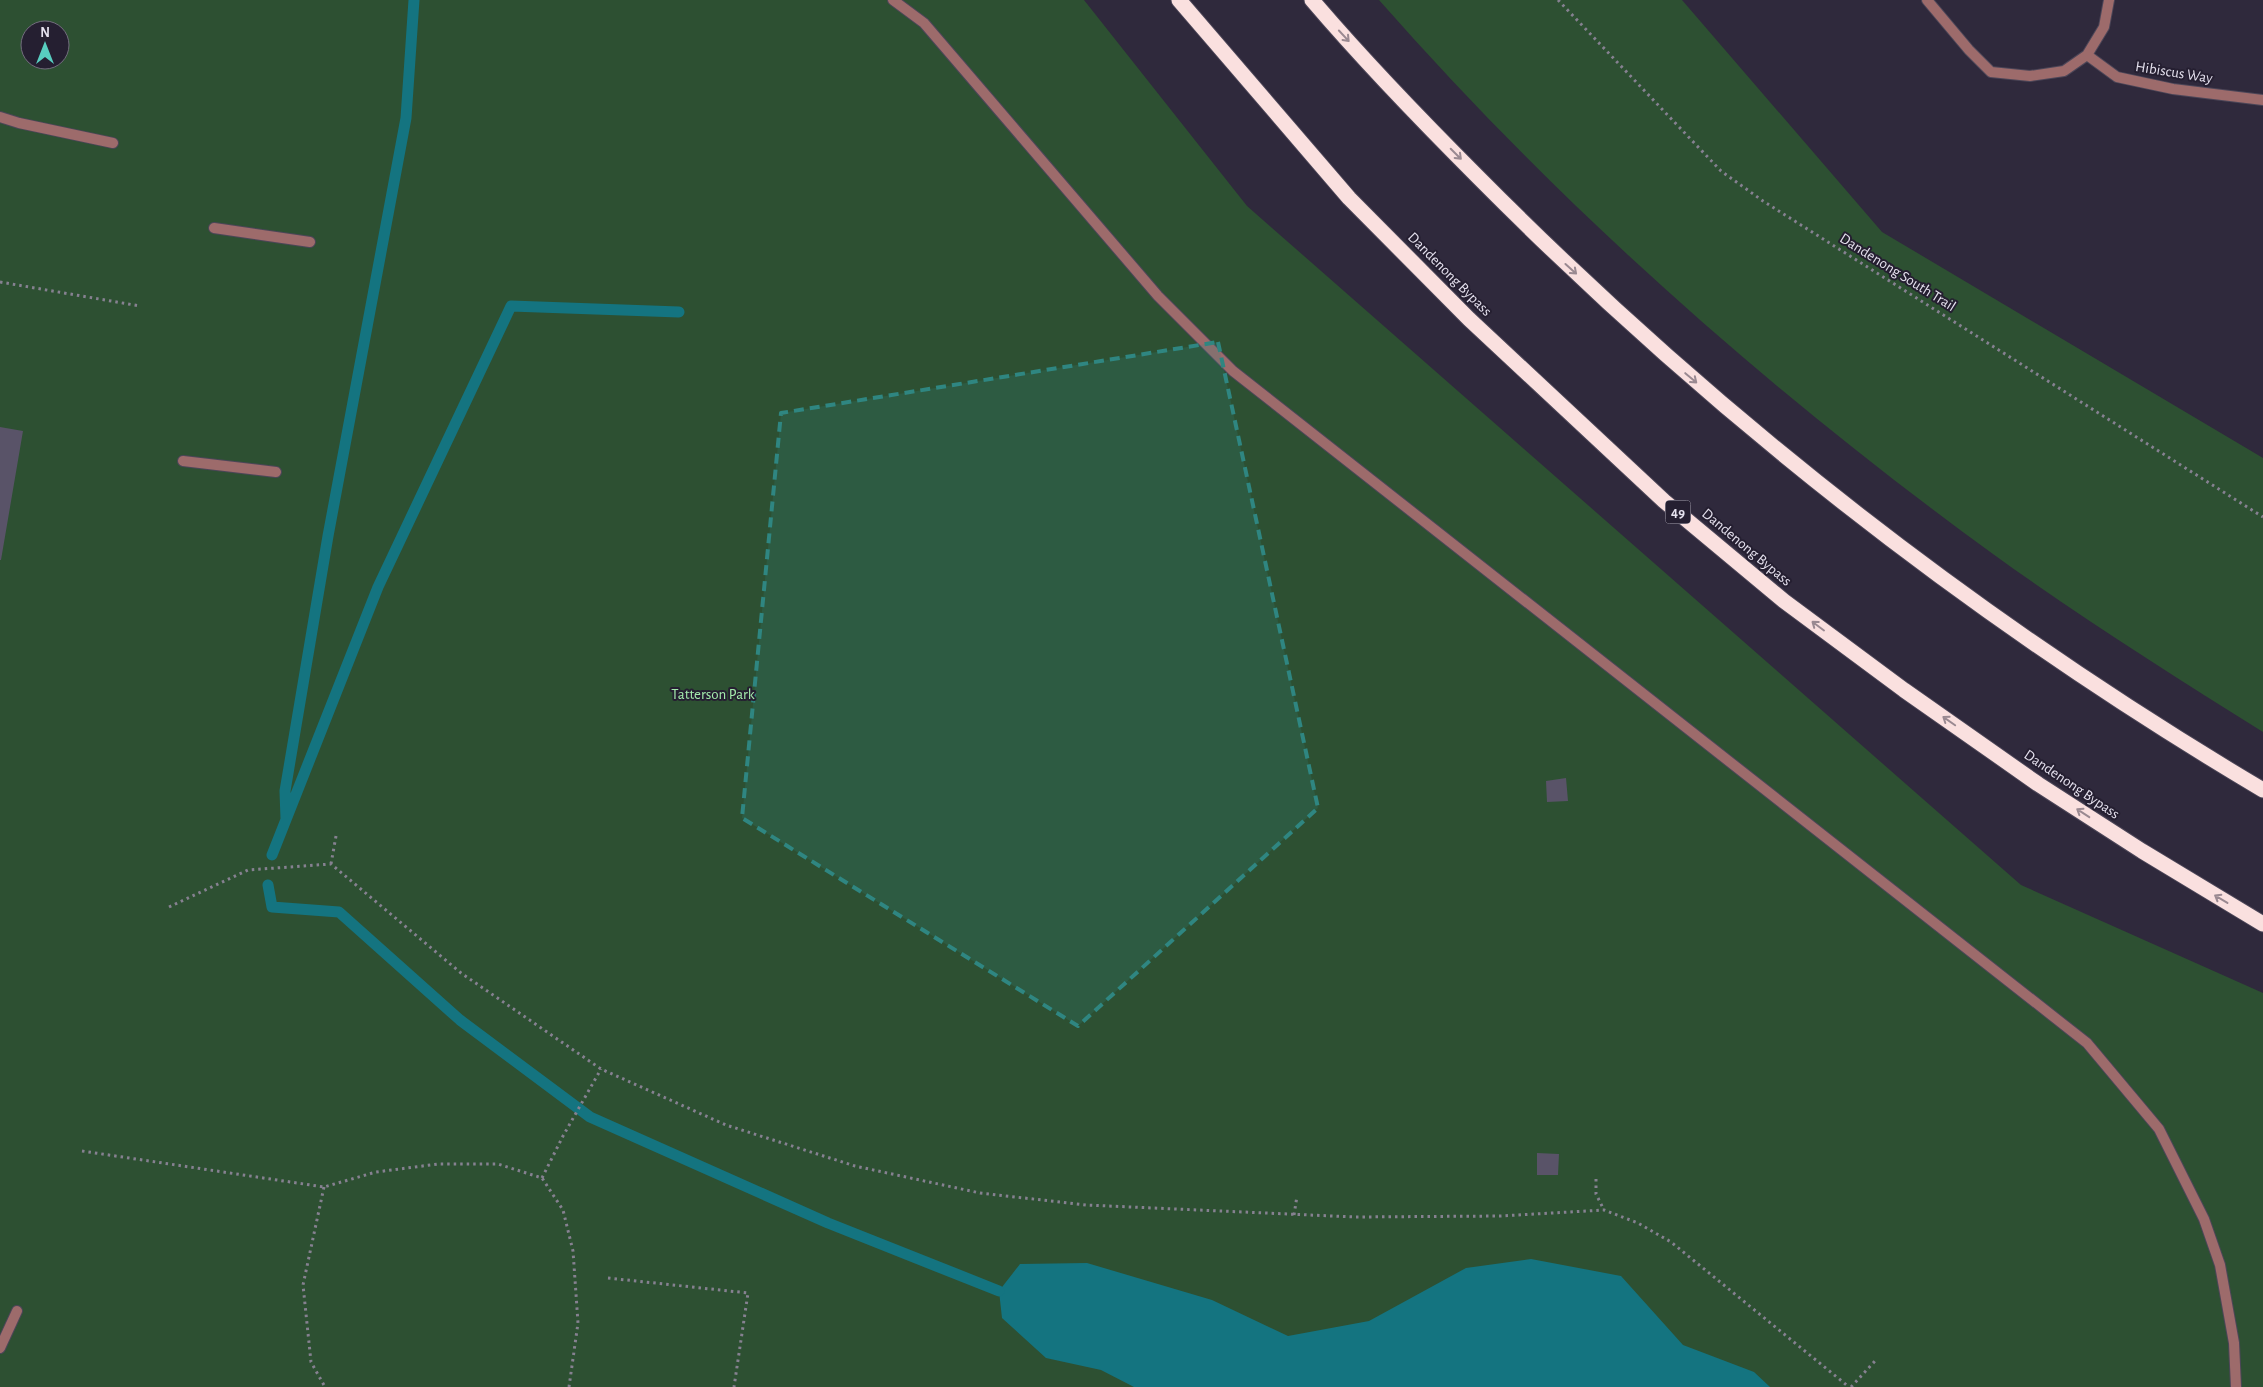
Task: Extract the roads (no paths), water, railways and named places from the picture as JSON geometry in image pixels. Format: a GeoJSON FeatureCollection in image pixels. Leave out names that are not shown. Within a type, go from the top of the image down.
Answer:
{"type":"FeatureCollection","features":[{"type":"Feature","properties":{"kind":"highway","name":"Dandenong Bypass"},"geometry":{"type":"LineString","coordinates":[[1179,0],[1350,198],[1469,319],[1664,500],[1784,601],[1904,690],[2038,784],[2126,841],[2263,924]]}},
{"type":"Feature","properties":{"kind":"highway"},"geometry":{"type":"LineString","coordinates":[[1312,0],[1435,133],[1548,247],[1684,371],[1790,462],[1928,567],[2065,664],[2202,754],[2263,790]]}},
{"type":"Feature","properties":{"kind":"street"},"geometry":{"type":"LineString","coordinates":[[893,0],[924,23],[1158,296],[1233,371],[2088,1043],[2159,1130],[2204,1219],[2220,1265],[2234,1344],[2236,1387]]}},
{"type":"Feature","properties":{"kind":"street"},"geometry":{"type":"LineString","coordinates":[[1927,0],[1968,50],[1991,72],[2030,76],[2064,71],[2087,55],[2104,27],[2109,0]]}},
{"type":"Feature","properties":{"kind":"street","name":"Hibiscus Way"},"geometry":{"type":"LineString","coordinates":[[2087,55],[2117,77],[2173,89],[2263,100]]}},
{"type":"Feature","properties":{"kind":"street"},"geometry":{"type":"LineString","coordinates":[[0,117],[19,123],[113,143]]}},
{"type":"Feature","properties":{"kind":"street"},"geometry":{"type":"LineString","coordinates":[[214,228],[310,242]]}},
{"type":"Feature","properties":{"kind":"street"},"geometry":{"type":"LineString","coordinates":[[183,461],[276,472]]}},
{"type":"Feature","properties":{"kind":"street"},"geometry":{"type":"LineString","coordinates":[[0,1348],[17,1311]]}},
{"type":"Feature","properties":{"kind":"water"},"geometry":{"type":"Polygon","coordinates":[[[1531,1259],[1621,1276],[1683,1345],[1754,1372],[1770,1387],[1134,1387],[1101,1370],[1046,1358],[1002,1318],[999,1291],[1020,1264],[1087,1263],[1212,1300],[1288,1336],[1369,1321],[1466,1268],[1531,1259]]]}},
{"type":"Feature","properties":{"kind":"waterway"},"geometry":{"type":"LineString","coordinates":[[286,819],[285,791],[328,536],[406,118],[414,0]]}},
{"type":"Feature","properties":{"kind":"waterway"},"geometry":{"type":"LineString","coordinates":[[272,855],[378,587],[511,306],[679,312]]}},
{"type":"Feature","properties":{"kind":"waterway"},"geometry":{"type":"LineString","coordinates":[[268,885],[272,907],[339,912],[460,1020],[590,1117],[828,1223],[999,1291]]}},
{"type":"Feature","properties":{"kind":"park label","name":"Tatterson Park"},"geometry":{"type":"Point","coordinates":[713,694]}}]}
